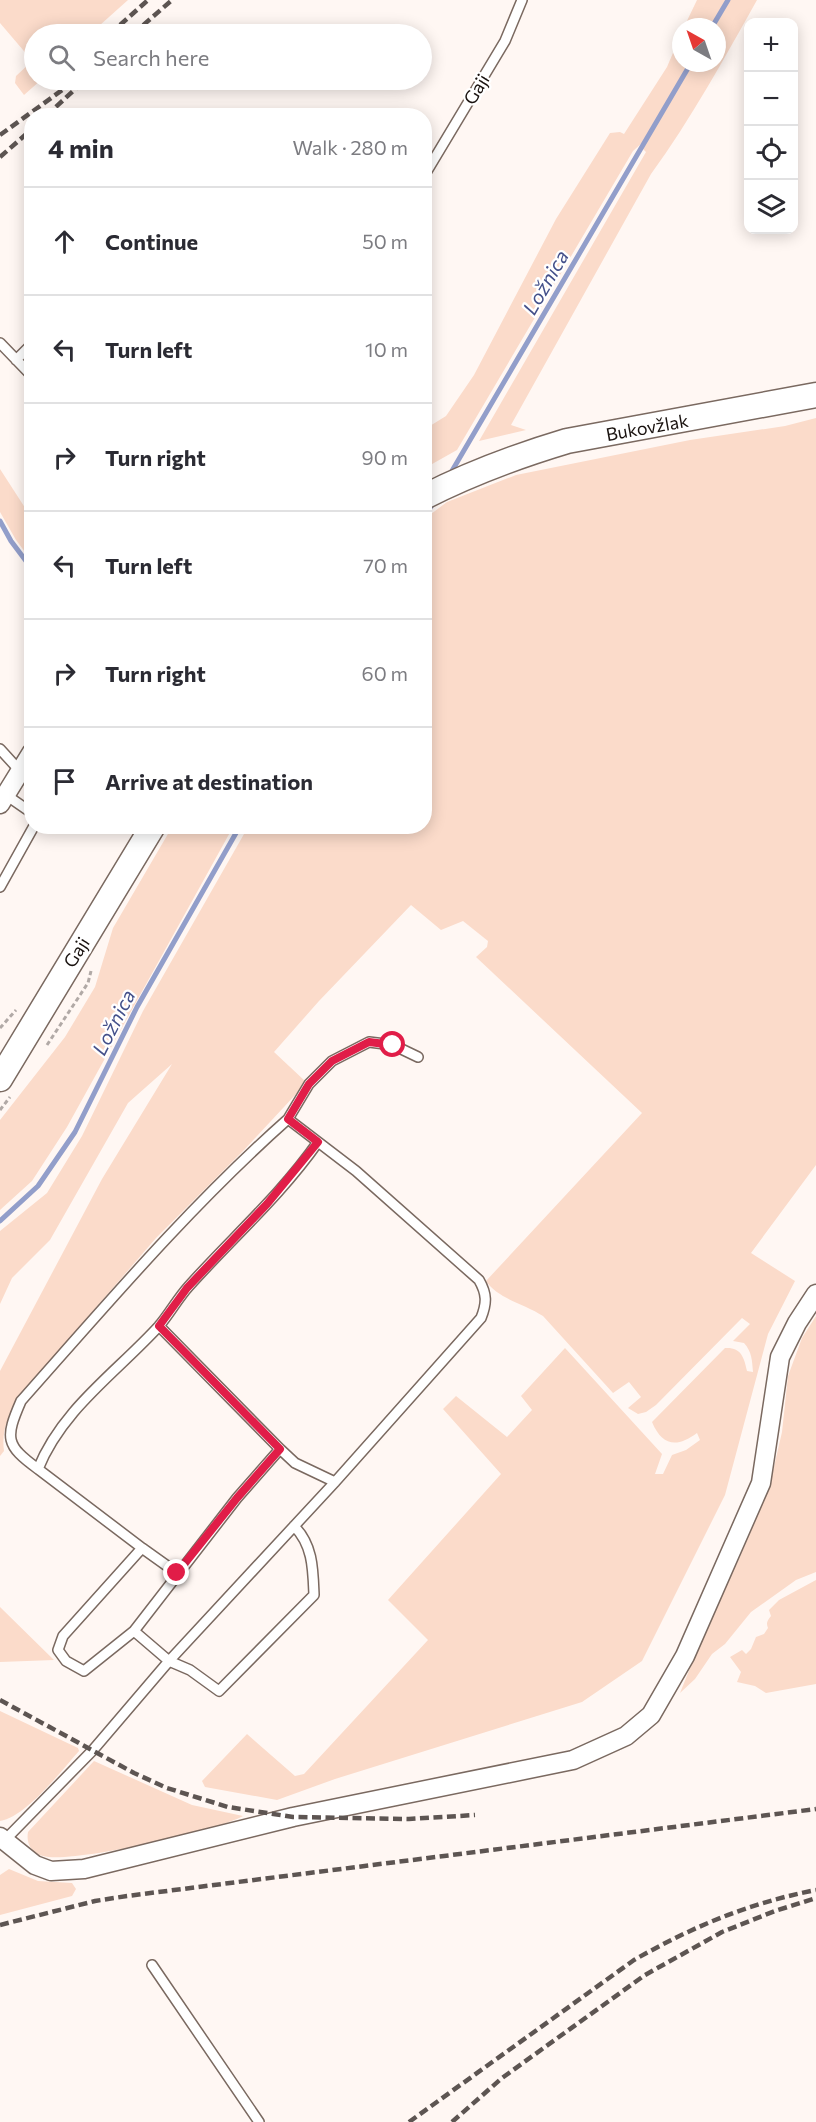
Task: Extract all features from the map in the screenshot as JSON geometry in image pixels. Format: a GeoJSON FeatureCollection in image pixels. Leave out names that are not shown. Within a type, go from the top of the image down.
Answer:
{"type":"FeatureCollection","features":[{"type":"Feature","properties":{"kind":"street","name":"Bukovžlak"},"geometry":{"type":"LineString","coordinates":[[432,493],[481,469],[567,441],[816,395]]}},
{"type":"Feature","properties":{"kind":"street"},"geometry":{"type":"LineString","coordinates":[[3,800],[24,765]]}},
{"type":"Feature","properties":{"kind":"street","name":"Gaji"},"geometry":{"type":"LineString","coordinates":[[0,1079],[148,834]]}},
{"type":"Feature","properties":{"kind":"street"},"geometry":{"type":"LineString","coordinates":[[2,1839],[35,1865],[51,1871],[84,1869],[293,1818],[573,1760],[626,1736],[651,1715],[685,1656],[756,1494],[760,1483],[780,1357],[797,1323],[816,1294]]}},
{"type":"Feature","properties":{"kind":"lane","name":"Gaji"},"geometry":{"type":"LineString","coordinates":[[432,163],[505,41],[520,1]]}},
{"type":"Feature","properties":{"kind":"lane"},"geometry":{"type":"LineString","coordinates":[[0,343],[24,368]]}},
{"type":"Feature","properties":{"kind":"lane"},"geometry":{"type":"LineString","coordinates":[[16,360],[24,352]]}},
{"type":"Feature","properties":{"kind":"lane"},"geometry":{"type":"LineString","coordinates":[[0,749],[20,771]]}},
{"type":"Feature","properties":{"kind":"lane"},"geometry":{"type":"LineString","coordinates":[[3,800],[24,809]]}},
{"type":"Feature","properties":{"kind":"lane"},"geometry":{"type":"LineString","coordinates":[[0,886],[29,834]]}},
{"type":"Feature","properties":{"kind":"lane"},"geometry":{"type":"LineString","coordinates":[[177,1573],[17,1452],[10,1442],[11,1424],[21,1401],[155,1250],[288,1119],[309,1084],[332,1061],[369,1042],[393,1045],[418,1057]]}},
{"type":"Feature","properties":{"kind":"lane"},"geometry":{"type":"LineString","coordinates":[[2,1839],[93,1750],[170,1660],[335,1482],[481,1318],[487,1302],[484,1288],[479,1280],[356,1171],[288,1119]]}},
{"type":"Feature","properties":{"kind":"lane"},"geometry":{"type":"LineString","coordinates":[[38,1468],[56,1435],[94,1389],[159,1326],[187,1288],[267,1204],[318,1142]]}},
{"type":"Feature","properties":{"kind":"lane"},"geometry":{"type":"LineString","coordinates":[[159,1326],[295,1463],[335,1482]]}},
{"type":"Feature","properties":{"kind":"lane"},"geometry":{"type":"LineString","coordinates":[[142,1548],[63,1636],[58,1650],[66,1661],[84,1671],[134,1631],[237,1498],[280,1449]]}},
{"type":"Feature","properties":{"kind":"lane"},"geometry":{"type":"LineString","coordinates":[[134,1631],[170,1660],[190,1670],[219,1691],[314,1595],[314,1569],[308,1544],[294,1526]]}},
{"type":"Feature","properties":{"kind":"lane"},"geometry":{"type":"LineString","coordinates":[[152,1965],[259,2122]]}},
{"type":"Feature","properties":{"kind":"shaded area"},"geometry":{"type":"Polygon","coordinates":[[[0,0],[128,0],[101,24],[24,24],[24,51],[0,23],[0,0]]]}},
{"type":"Feature","properties":{"kind":"shaded area"},"geometry":{"type":"Polygon","coordinates":[[[697,0],[757,0],[747,18],[744,18],[744,23],[726,55],[726,18],[688,18],[697,0]]]}},
{"type":"Feature","properties":{"kind":"shaded area"},"geometry":{"type":"Polygon","coordinates":[[[672,55],[672,72],[716,72],[651,174],[511,425],[526,430],[479,441],[646,152],[642,143],[633,151],[457,450],[432,464],[432,425],[446,416],[474,375],[556,219],[610,133],[624,134],[667,67],[672,55]]]}},
{"type":"Feature","properties":{"kind":"shaded area"},"geometry":{"type":"Polygon","coordinates":[[[24,69],[24,90],[30,90],[24,95],[15,83],[16,76],[24,69]]]}},
{"type":"Feature","properties":{"kind":"shaded area"},"geometry":{"type":"Polygon","coordinates":[[[816,418],[816,1165],[751,1253],[795,1281],[768,1334],[725,1495],[642,1661],[582,1702],[335,1779],[277,1800],[205,1787],[202,1781],[247,1734],[295,1776],[304,1774],[428,1640],[388,1600],[501,1474],[443,1409],[456,1396],[507,1437],[532,1410],[521,1396],[565,1348],[662,1454],[655,1474],[663,1474],[672,1455],[686,1450],[700,1440],[697,1433],[683,1441],[665,1440],[652,1422],[725,1348],[738,1351],[743,1357],[747,1371],[753,1372],[747,1346],[744,1343],[733,1341],[750,1324],[742,1318],[656,1405],[638,1414],[628,1408],[641,1397],[629,1382],[613,1393],[543,1316],[505,1297],[486,1281],[642,1113],[476,957],[487,947],[488,941],[463,921],[441,930],[411,905],[319,1001],[274,1052],[305,1081],[297,1093],[156,1238],[18,1398],[6,1423],[4,1451],[0,1456],[0,1371],[102,1179],[172,1064],[128,1103],[50,1240],[12,1278],[0,1304],[0,1231],[47,1193],[82,1136],[143,1011],[244,834],[432,834],[432,513],[447,502],[516,475],[690,440],[785,426],[816,418]]]}},
{"type":"Feature","properties":{"kind":"shaded area"},"geometry":{"type":"Polygon","coordinates":[[[0,469],[24,506],[24,551],[16,540],[0,512],[0,469]]]}},
{"type":"Feature","properties":{"kind":"shaded area"},"geometry":{"type":"Polygon","coordinates":[[[168,834],[229,834],[67,1127],[32,1181],[0,1210],[0,1120],[65,1037],[95,987],[113,928],[168,834]]]}},
{"type":"Feature","properties":{"kind":"shaded area"},"geometry":{"type":"Polygon","coordinates":[[[816,1316],[816,1572],[796,1580],[751,1612],[725,1644],[712,1654],[695,1679],[680,1693],[711,1616],[739,1559],[770,1484],[782,1432],[788,1376],[802,1338],[816,1316]]]}},
{"type":"Feature","properties":{"kind":"shaded area"},"geometry":{"type":"Polygon","coordinates":[[[816,1580],[816,1684],[766,1693],[755,1686],[737,1682],[741,1672],[730,1657],[742,1650],[746,1654],[756,1637],[764,1634],[771,1616],[769,1610],[779,1600],[816,1580]]]}},
{"type":"Feature","properties":{"kind":"shaded area"},"geometry":{"type":"Polygon","coordinates":[[[0,1607],[54,1660],[0,1662],[0,1607]]]}},
{"type":"Feature","properties":{"kind":"shaded area"},"geometry":{"type":"Polygon","coordinates":[[[0,1711],[78,1748],[79,1751],[32,1802],[10,1818],[0,1821],[0,1711]]]}},
{"type":"Feature","properties":{"kind":"shaded area"},"geometry":{"type":"Polygon","coordinates":[[[94,1761],[192,1805],[243,1816],[205,1830],[112,1851],[59,1857],[35,1853],[29,1844],[28,1832],[94,1761]]]}},
{"type":"Feature","properties":{"kind":"shaded area"},"geometry":{"type":"Polygon","coordinates":[[[9,1869],[38,1881],[72,1883],[76,1889],[72,1896],[0,1915],[0,1875],[9,1869]]]}},
{"type":"Feature","properties":{"kind":"waterway","name":"Ložnica"},"geometry":{"type":"LineString","coordinates":[[717,18],[728,0]]}},
{"type":"Feature","properties":{"kind":"waterway","name":"Ložnica"},"geometry":{"type":"LineString","coordinates":[[449,476],[686,72]]}},
{"type":"Feature","properties":{"kind":"waterway"},"geometry":{"type":"LineString","coordinates":[[0,521],[24,558]]}},
{"type":"Feature","properties":{"kind":"waterway","name":"Ložnica"},"geometry":{"type":"LineString","coordinates":[[0,1221],[38,1186],[75,1132],[137,1007],[235,834]]}},
{"type":"Feature","properties":{"kind":"railway"},"geometry":{"type":"LineString","coordinates":[[121,24],[148,0]]}},
{"type":"Feature","properties":{"kind":"railway"},"geometry":{"type":"LineString","coordinates":[[144,24],[172,0]]}},
{"type":"Feature","properties":{"kind":"railway"},"geometry":{"type":"LineString","coordinates":[[37,108],[62,90]]}},
{"type":"Feature","properties":{"kind":"railway"},"geometry":{"type":"LineString","coordinates":[[55,108],[74,90]]}},
{"type":"Feature","properties":{"kind":"railway"},"geometry":{"type":"LineString","coordinates":[[0,135],[24,118]]}},
{"type":"Feature","properties":{"kind":"railway"},"geometry":{"type":"LineString","coordinates":[[0,157],[24,136]]}},
{"type":"Feature","properties":{"kind":"railway"},"geometry":{"type":"LineString","coordinates":[[0,1700],[134,1773],[167,1788],[228,1807],[293,1817],[409,1819],[475,1815]]}},
{"type":"Feature","properties":{"kind":"railway"},"geometry":{"type":"LineString","coordinates":[[0,1925],[95,1901],[127,1896],[816,1809]]}},
{"type":"Feature","properties":{"kind":"railway"},"geometry":{"type":"LineString","coordinates":[[409,2122],[634,1960],[722,1917],[791,1895],[816,1890]]}},
{"type":"Feature","properties":{"kind":"railway"},"geometry":{"type":"LineString","coordinates":[[452,2122],[502,2078],[645,1975],[722,1932],[816,1898]]}},
{"type":"Feature","properties":{"kind":"route"},"geometry":{"type":"LineString","coordinates":[[177,1573],[280,1449],[159,1326],[187,1288],[267,1204],[318,1142],[288,1119],[309,1084],[332,1061],[369,1042],[393,1045]]}}]}
